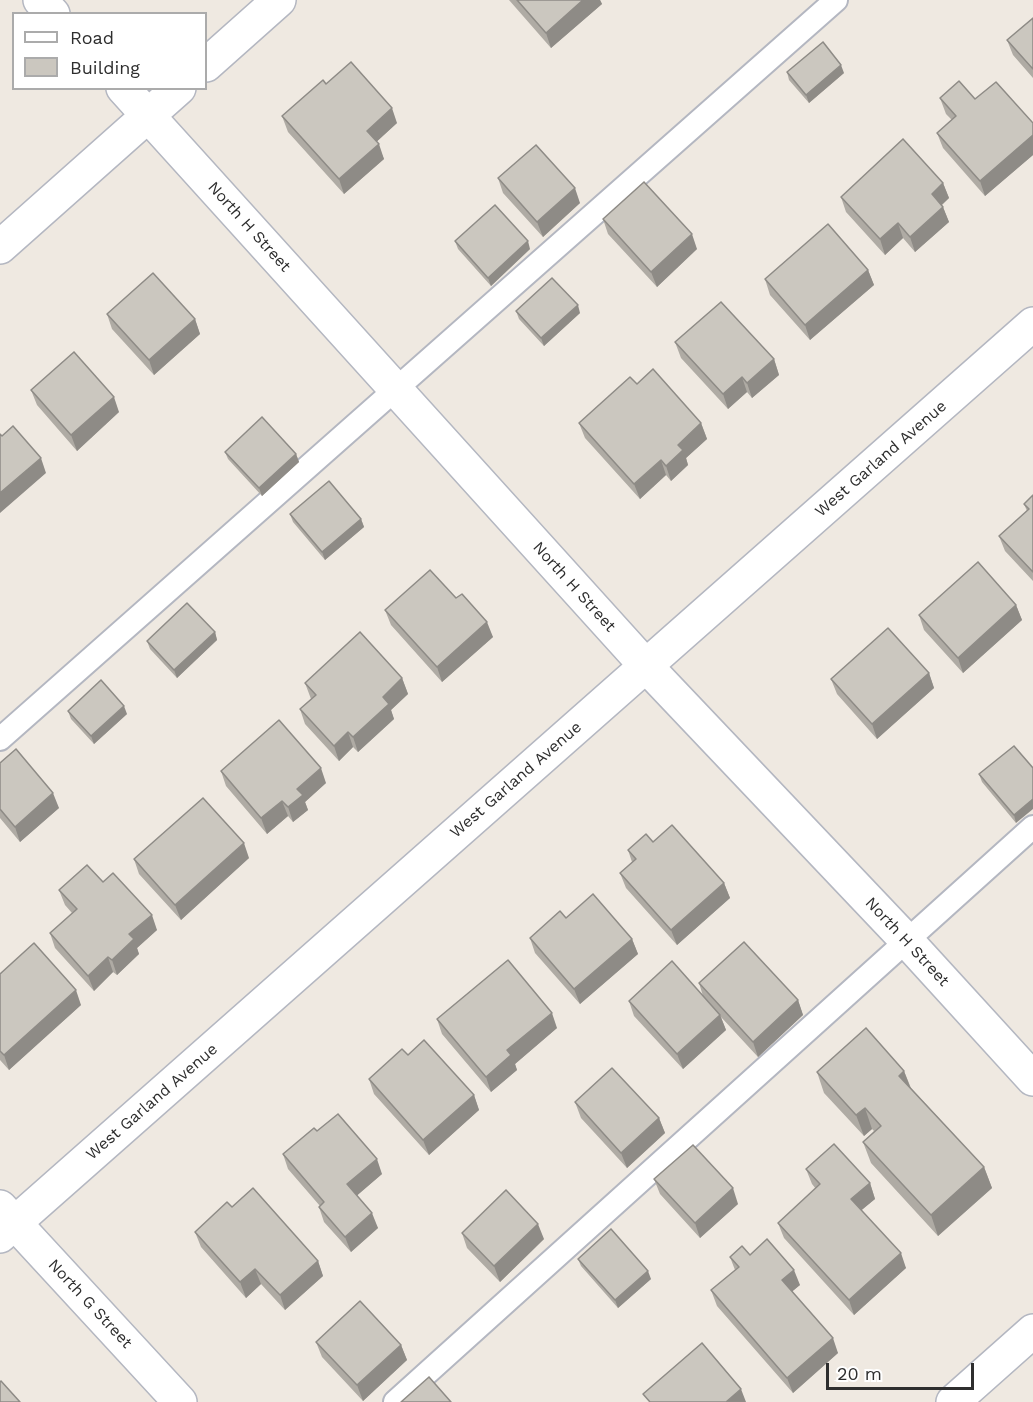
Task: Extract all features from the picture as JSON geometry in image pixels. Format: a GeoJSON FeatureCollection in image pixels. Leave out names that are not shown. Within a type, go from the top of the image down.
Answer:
{"type":"FeatureCollection","features":[{"type":"Feature","properties":{"kind":"street"},"geometry":{"type":"LineString","coordinates":[[40,0],[51,12]]}},
{"type":"Feature","properties":{"kind":"street"},"geometry":{"type":"LineString","coordinates":[[207,64],[279,0]]}},
{"type":"Feature","properties":{"kind":"street","name":"North H Street"},"geometry":{"type":"LineString","coordinates":[[125,90],[646,666],[907,941],[1033,1079]]}},
{"type":"Feature","properties":{"kind":"street"},"geometry":{"type":"LineString","coordinates":[[0,247],[177,90]]}},
{"type":"Feature","properties":{"kind":"street","name":"West Garland Avenue"},"geometry":{"type":"LineString","coordinates":[[5,1222],[646,666],[1033,324]]}},
{"type":"Feature","properties":{"kind":"street","name":"North G Street"},"geometry":{"type":"LineString","coordinates":[[5,1222],[180,1402]]}},
{"type":"Feature","properties":{"kind":"street"},"geometry":{"type":"LineString","coordinates":[[953,1402],[1033,1331]]}},
{"type":"Feature","properties":{"kind":"lane"},"geometry":{"type":"LineString","coordinates":[[0,739],[836,0]]}},
{"type":"Feature","properties":{"kind":"lane"},"geometry":{"type":"LineString","coordinates":[[395,1402],[1033,827]]}},
{"type":"Feature","properties":{"kind":"building"},"geometry":{"type":"Polygon","coordinates":[[[517,0],[583,0],[546,33],[517,0]]]}},
{"type":"Feature","properties":{"kind":"building"},"geometry":{"type":"Polygon","coordinates":[[[1033,18],[1033,69],[1007,40],[1033,18]]]}},
{"type":"Feature","properties":{"kind":"building"},"geometry":{"type":"Polygon","coordinates":[[[823,42],[841,65],[806,95],[787,72],[823,42]]]}},
{"type":"Feature","properties":{"kind":"building"},"geometry":{"type":"Polygon","coordinates":[[[351,62],[392,108],[367,131],[379,144],[339,179],[282,116],[323,80],[326,84],[351,62]]]}},
{"type":"Feature","properties":{"kind":"building"},"geometry":{"type":"Polygon","coordinates":[[[959,81],[975,99],[996,82],[1033,123],[1033,135],[980,181],[937,133],[956,116],[940,98],[959,81]]]}},
{"type":"Feature","properties":{"kind":"building"},"geometry":{"type":"Polygon","coordinates":[[[903,139],[943,183],[932,194],[943,207],[910,237],[898,223],[880,239],[841,197],[903,139]]]}},
{"type":"Feature","properties":{"kind":"building"},"geometry":{"type":"Polygon","coordinates":[[[536,145],[575,188],[537,222],[498,178],[536,145]]]}},
{"type":"Feature","properties":{"kind":"building"},"geometry":{"type":"Polygon","coordinates":[[[644,182],[692,234],[651,272],[603,219],[644,182]]]}},
{"type":"Feature","properties":{"kind":"building"},"geometry":{"type":"Polygon","coordinates":[[[495,205],[528,241],[488,278],[455,241],[495,205]]]}},
{"type":"Feature","properties":{"kind":"building"},"geometry":{"type":"Polygon","coordinates":[[[828,224],[868,270],[805,325],[765,279],[828,224]]]}},
{"type":"Feature","properties":{"kind":"building"},"geometry":{"type":"Polygon","coordinates":[[[153,273],[195,319],[149,360],[107,314],[153,273]]]}},
{"type":"Feature","properties":{"kind":"building"},"geometry":{"type":"Polygon","coordinates":[[[552,278],[578,305],[541,338],[516,311],[552,278]]]}},
{"type":"Feature","properties":{"kind":"building"},"geometry":{"type":"Polygon","coordinates":[[[721,302],[774,359],[747,383],[742,377],[723,394],[675,342],[721,302]]]}},
{"type":"Feature","properties":{"kind":"building"},"geometry":{"type":"Polygon","coordinates":[[[74,352],[114,397],[71,435],[31,390],[74,352]]]}},
{"type":"Feature","properties":{"kind":"building"},"geometry":{"type":"Polygon","coordinates":[[[653,369],[701,423],[678,445],[683,450],[666,466],[661,460],[634,484],[579,423],[630,377],[637,384],[653,369]]]}},
{"type":"Feature","properties":{"kind":"building"},"geometry":{"type":"Polygon","coordinates":[[[262,417],[296,454],[259,488],[225,452],[262,417]]]}},
{"type":"Feature","properties":{"kind":"building"},"geometry":{"type":"Polygon","coordinates":[[[13,426],[41,458],[0,493],[0,434],[2,436],[13,426]]]}},
{"type":"Feature","properties":{"kind":"building"},"geometry":{"type":"Polygon","coordinates":[[[329,481],[361,519],[322,552],[290,514],[329,481]]]}},
{"type":"Feature","properties":{"kind":"building"},"geometry":{"type":"Polygon","coordinates":[[[1033,495],[1033,572],[999,536],[1029,509],[1024,504],[1033,495]]]}},
{"type":"Feature","properties":{"kind":"building"},"geometry":{"type":"Polygon","coordinates":[[[978,562],[1016,605],[958,658],[919,615],[978,562]]]}},
{"type":"Feature","properties":{"kind":"building"},"geometry":{"type":"Polygon","coordinates":[[[430,570],[456,598],[462,594],[487,622],[437,667],[385,610],[430,570]]]}},
{"type":"Feature","properties":{"kind":"building"},"geometry":{"type":"Polygon","coordinates":[[[187,603],[215,632],[174,670],[147,641],[187,603]]]}},
{"type":"Feature","properties":{"kind":"building"},"geometry":{"type":"Polygon","coordinates":[[[888,628],[929,673],[872,724],[831,679],[888,628]]]}},
{"type":"Feature","properties":{"kind":"building"},"geometry":{"type":"Polygon","coordinates":[[[360,632],[402,678],[383,697],[389,704],[353,737],[348,732],[334,746],[300,709],[316,695],[305,683],[360,632]]]}},
{"type":"Feature","properties":{"kind":"building"},"geometry":{"type":"Polygon","coordinates":[[[101,680],[124,706],[91,736],[68,711],[101,680]]]}},
{"type":"Feature","properties":{"kind":"building"},"geometry":{"type":"Polygon","coordinates":[[[279,720],[321,768],[297,789],[303,795],[288,807],[282,801],[261,818],[221,771],[279,720]]]}},
{"type":"Feature","properties":{"kind":"building"},"geometry":{"type":"Polygon","coordinates":[[[1014,746],[1033,768],[1033,799],[1014,815],[979,774],[1014,746]]]}},
{"type":"Feature","properties":{"kind":"building"},"geometry":{"type":"Polygon","coordinates":[[[16,749],[53,793],[15,827],[0,809],[0,763],[16,749]]]}},
{"type":"Feature","properties":{"kind":"building"},"geometry":{"type":"Polygon","coordinates":[[[203,798],[244,843],[175,905],[134,859],[203,798]]]}},
{"type":"Feature","properties":{"kind":"building"},"geometry":{"type":"Polygon","coordinates":[[[672,825],[724,883],[671,930],[620,873],[636,859],[628,850],[646,834],[653,842],[672,825]]]}},
{"type":"Feature","properties":{"kind":"building"},"geometry":{"type":"Polygon","coordinates":[[[87,865],[103,882],[113,873],[152,915],[129,934],[134,939],[112,960],[108,957],[88,976],[50,933],[77,909],[59,890],[87,865]]]}},
{"type":"Feature","properties":{"kind":"building"},"geometry":{"type":"Polygon","coordinates":[[[593,894],[632,939],[574,989],[530,938],[560,911],[566,918],[593,894]]]}},
{"type":"Feature","properties":{"kind":"building"},"geometry":{"type":"Polygon","coordinates":[[[744,942],[798,1000],[753,1042],[699,983],[744,942]]]}},
{"type":"Feature","properties":{"kind":"building"},"geometry":{"type":"Polygon","coordinates":[[[34,943],[76,990],[4,1055],[0,1051],[0,974],[34,943]]]}},
{"type":"Feature","properties":{"kind":"building"},"geometry":{"type":"Polygon","coordinates":[[[508,960],[552,1013],[507,1050],[511,1055],[486,1077],[437,1019],[508,960]]]}},
{"type":"Feature","properties":{"kind":"building"},"geometry":{"type":"Polygon","coordinates":[[[672,961],[720,1015],[677,1054],[629,1001],[672,961]]]}},
{"type":"Feature","properties":{"kind":"building"},"geometry":{"type":"Polygon","coordinates":[[[866,1028],[904,1071],[899,1076],[984,1167],[931,1215],[863,1142],[881,1126],[865,1108],[856,1115],[817,1072],[866,1028]]]}},
{"type":"Feature","properties":{"kind":"building"},"geometry":{"type":"Polygon","coordinates":[[[424,1040],[474,1095],[423,1140],[369,1079],[402,1049],[408,1055],[424,1040]]]}},
{"type":"Feature","properties":{"kind":"building"},"geometry":{"type":"Polygon","coordinates":[[[612,1068],[659,1118],[621,1153],[575,1102],[612,1068]]]}},
{"type":"Feature","properties":{"kind":"building"},"geometry":{"type":"Polygon","coordinates":[[[338,1114],[377,1159],[347,1184],[372,1213],[345,1237],[319,1207],[324,1202],[283,1154],[314,1128],[317,1131],[338,1114]]]}},
{"type":"Feature","properties":{"kind":"building"},"geometry":{"type":"Polygon","coordinates":[[[834,1144],[870,1183],[851,1199],[901,1253],[849,1300],[778,1223],[820,1184],[806,1169],[834,1144]]]}},
{"type":"Feature","properties":{"kind":"building"},"geometry":{"type":"Polygon","coordinates":[[[693,1145],[733,1188],[695,1223],[654,1179],[693,1145]]]}},
{"type":"Feature","properties":{"kind":"building"},"geometry":{"type":"Polygon","coordinates":[[[253,1188],[318,1261],[280,1295],[255,1269],[240,1282],[195,1232],[227,1202],[232,1207],[253,1188]]]}},
{"type":"Feature","properties":{"kind":"building"},"geometry":{"type":"Polygon","coordinates":[[[506,1190],[538,1224],[494,1266],[462,1233],[506,1190]]]}},
{"type":"Feature","properties":{"kind":"building"},"geometry":{"type":"Polygon","coordinates":[[[611,1229],[648,1271],[615,1300],[578,1259],[611,1229]]]}},
{"type":"Feature","properties":{"kind":"building"},"geometry":{"type":"Polygon","coordinates":[[[767,1239],[794,1270],[782,1280],[833,1338],[787,1378],[711,1290],[739,1267],[730,1257],[742,1246],[750,1255],[767,1239]]]}},
{"type":"Feature","properties":{"kind":"building"},"geometry":{"type":"Polygon","coordinates":[[[360,1301],[401,1345],[357,1385],[316,1342],[360,1301]]]}},
{"type":"Feature","properties":{"kind":"building"},"geometry":{"type":"Polygon","coordinates":[[[702,1343],[741,1389],[726,1402],[650,1402],[643,1394],[702,1343]]]}},
{"type":"Feature","properties":{"kind":"building"},"geometry":{"type":"Polygon","coordinates":[[[429,1377],[451,1402],[401,1402],[429,1377]]]}},
{"type":"Feature","properties":{"kind":"building"},"geometry":{"type":"Polygon","coordinates":[[[1,1381],[20,1402],[0,1402],[1,1381]]]}}]}
